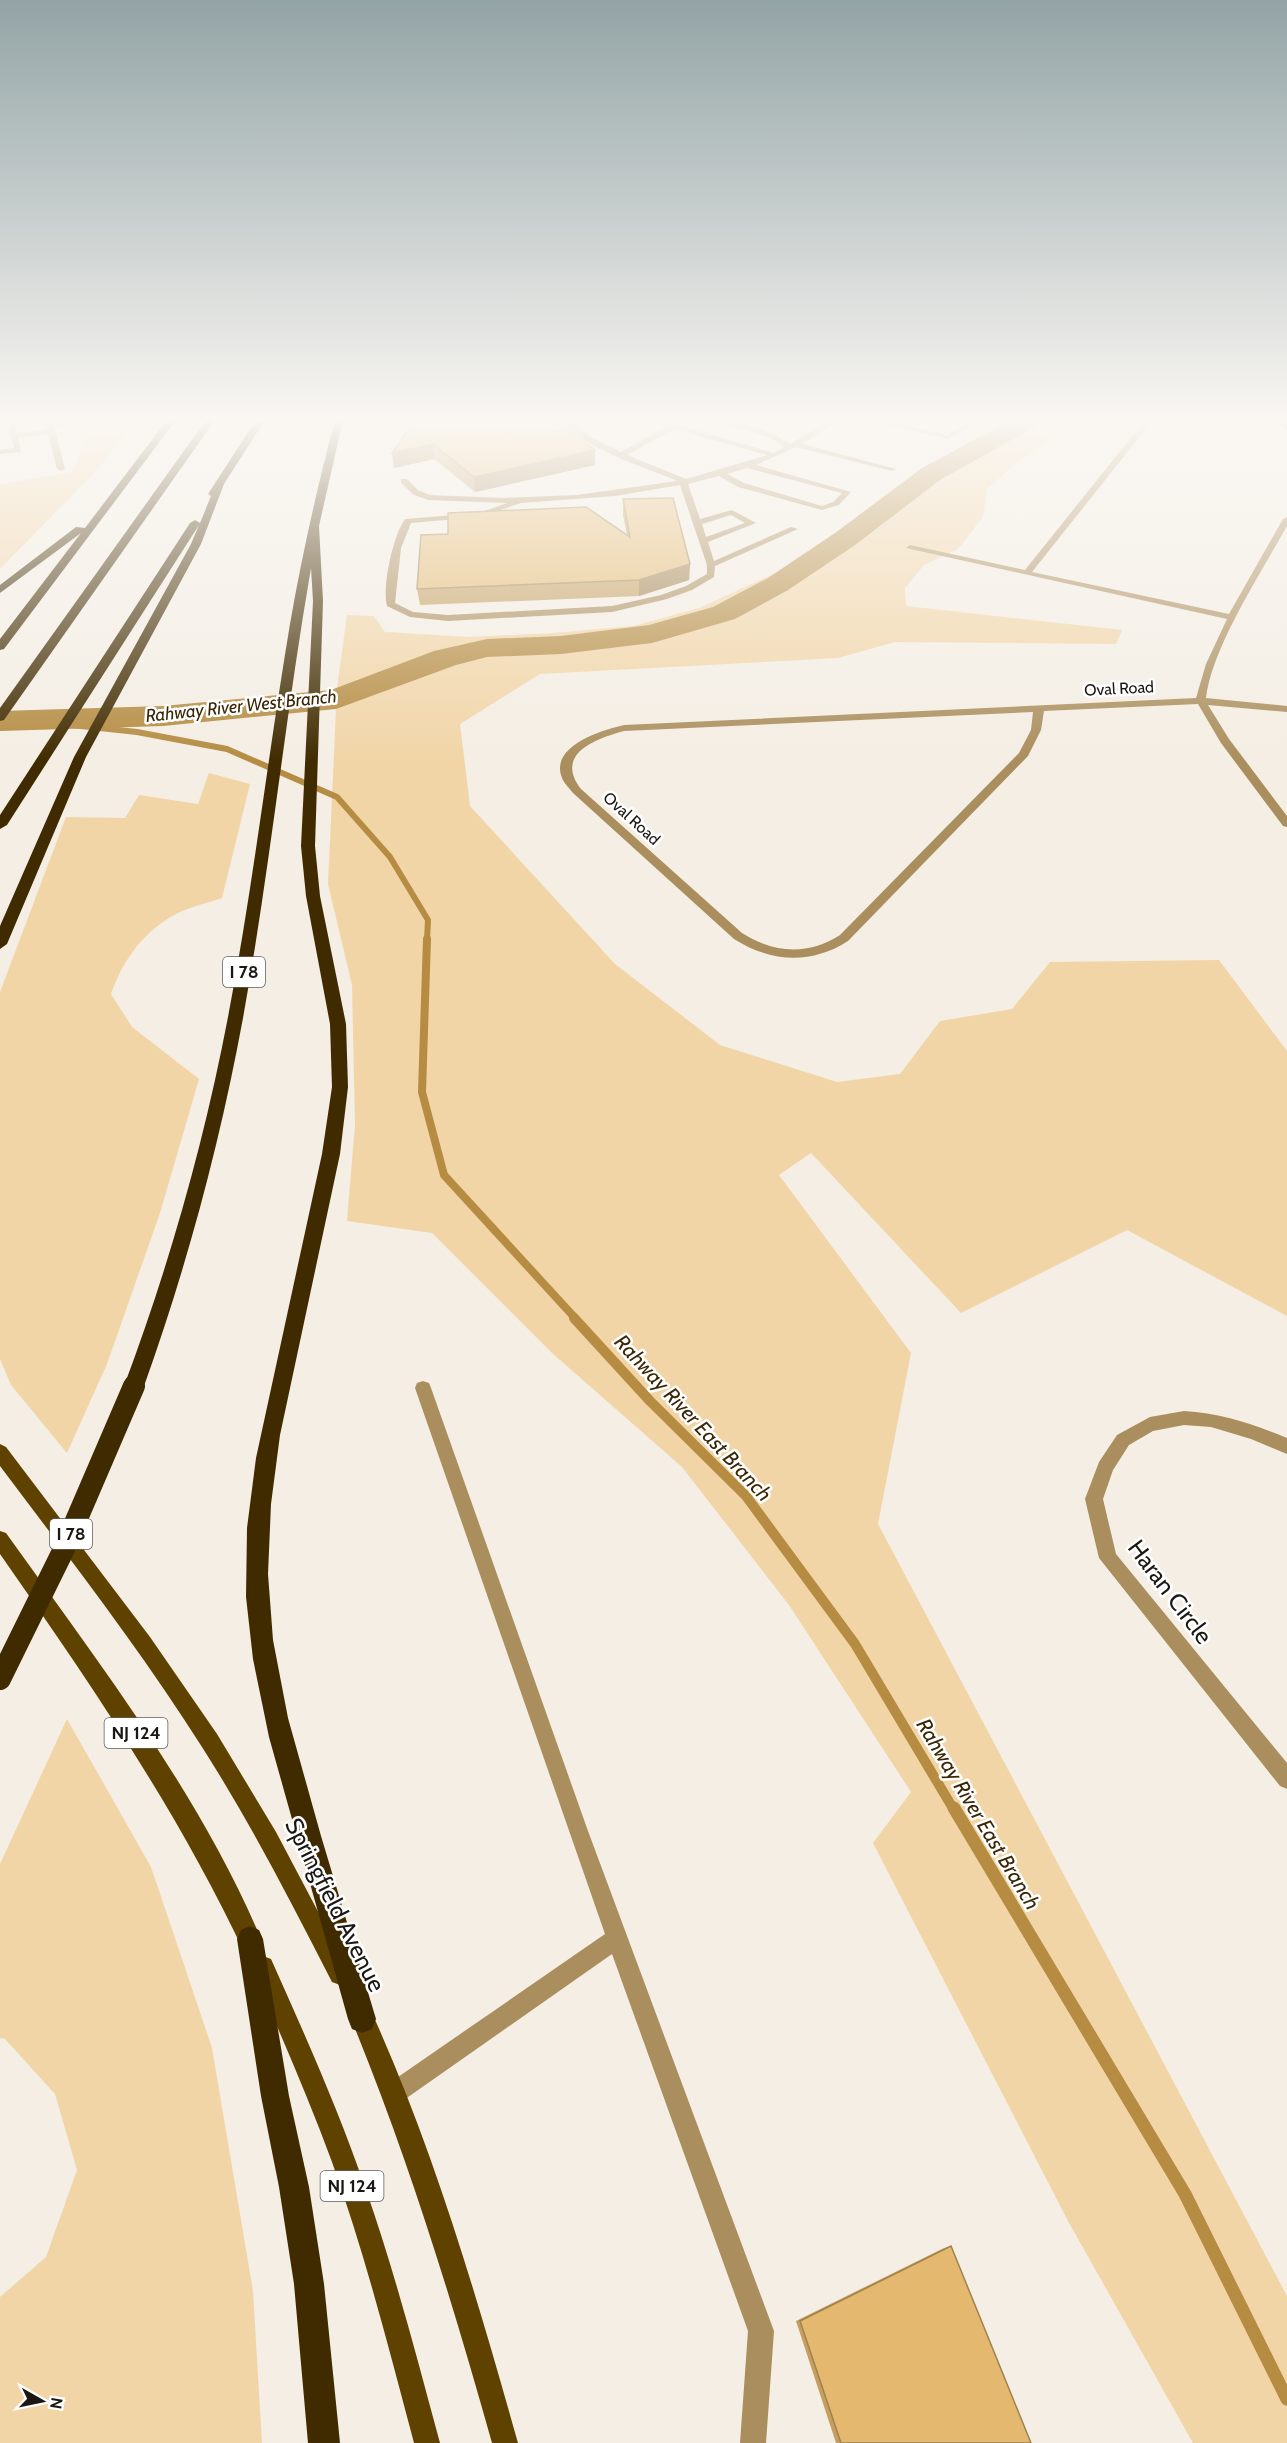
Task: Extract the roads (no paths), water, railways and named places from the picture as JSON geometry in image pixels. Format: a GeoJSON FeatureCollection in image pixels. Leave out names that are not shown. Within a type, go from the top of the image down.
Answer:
{"type":"FeatureCollection","features":[{"type":"Feature","properties":{"kind":"highway"},"geometry":{"type":"LineString","coordinates":[[0,590],[73,534]]}},
{"type":"Feature","properties":{"kind":"highway"},"geometry":{"type":"LineString","coordinates":[[0,647],[85,534]]}},
{"type":"Feature","properties":{"kind":"highway"},"geometry":{"type":"LineString","coordinates":[[0,717],[130,534]]}},
{"type":"Feature","properties":{"kind":"highway"},"geometry":{"type":"LineString","coordinates":[[0,825],[188,534]]}},
{"type":"Feature","properties":{"kind":"highway"},"geometry":{"type":"LineString","coordinates":[[0,944],[48,827],[80,757],[200,534]]}},
{"type":"Feature","properties":{"kind":"highway","name":"I 78"},"geometry":{"type":"LineString","coordinates":[[0,1679],[63,1551],[134,1386],[170,1284],[208,1150],[245,966],[312,534]]}},
{"type":"Feature","properties":{"kind":"highway"},"geometry":{"type":"LineString","coordinates":[[315,534],[318,601],[308,808],[309,868],[338,1024],[340,1087],[331,1154],[262,1480],[257,1537],[258,1618],[263,1661],[288,1764],[362,2019]]}},
{"type":"Feature","properties":{"kind":"highway"},"geometry":{"type":"LineString","coordinates":[[250,1939],[307,2273],[324,2443]]}},
{"type":"Feature","properties":{"kind":"main road","name":"Springfield Avenue"},"geometry":{"type":"LineString","coordinates":[[0,1452],[189,1709],[252,1808],[283,1863],[362,2019],[393,2094],[458,2282],[506,2443]]}},
{"type":"Feature","properties":{"kind":"main road","name":"NJ 124"},"geometry":{"type":"LineString","coordinates":[[0,1539],[156,1764],[216,1871],[250,1939],[322,2104],[354,2190],[388,2301],[427,2443]]}},
{"type":"Feature","properties":{"kind":"street"},"geometry":{"type":"LineString","coordinates":[[399,534],[390,604],[401,612],[425,617],[448,618],[612,609],[636,605],[698,584],[711,575],[711,565],[701,534]]}},
{"type":"Feature","properties":{"kind":"street"},"geometry":{"type":"LineString","coordinates":[[703,541],[722,534]]}},
{"type":"Feature","properties":{"kind":"street"},"geometry":{"type":"LineString","coordinates":[[711,565],[782,534]]}},
{"type":"Feature","properties":{"kind":"street"},"geometry":{"type":"LineString","coordinates":[[1027,573],[1058,534]]}},
{"type":"Feature","properties":{"kind":"street"},"geometry":{"type":"LineString","coordinates":[[1279,534],[1233,618],[1203,681],[1201,701],[1217,728],[1287,824]]}},
{"type":"Feature","properties":{"kind":"street"},"geometry":{"type":"LineString","coordinates":[[910,548],[1233,618]]}},
{"type":"Feature","properties":{"kind":"street","name":"Oval Road"},"geometry":{"type":"LineString","coordinates":[[1039,708],[1036,730],[1024,754],[844,938],[824,950],[805,954],[784,954],[765,950],[738,936],[577,791],[567,778],[565,769],[569,756],[585,741],[609,731],[624,728],[1039,708],[1201,701],[1287,709]]}},
{"type":"Feature","properties":{"kind":"street"},"geometry":{"type":"LineString","coordinates":[[423,1388],[617,1938],[760,2331],[753,2443]]}},
{"type":"Feature","properties":{"kind":"street","name":"Haran Circle"},"geometry":{"type":"LineString","coordinates":[[1287,1446],[1254,1432],[1211,1420],[1184,1418],[1150,1424],[1123,1440],[1105,1467],[1094,1499],[1108,1558],[1287,1779]]}},
{"type":"Feature","properties":{"kind":"street"},"geometry":{"type":"LineString","coordinates":[[393,2094],[617,1938]]}},
{"type":"Feature","properties":{"kind":"waterway","name":"Rahway River West Branch"},"geometry":{"type":"LineString","coordinates":[[0,721],[163,716],[336,699],[445,658],[487,648],[561,645],[652,634],[724,613],[778,584],[852,534]]}},
{"type":"Feature","properties":{"kind":"waterway","name":"Rahway River East Branch"},"geometry":{"type":"LineString","coordinates":[[34,721],[137,732],[227,749],[337,797],[390,857],[428,920],[427,940]]}},
{"type":"Feature","properties":{"kind":"waterway","name":"Rahway River East Branch"},"geometry":{"type":"LineString","coordinates":[[427,939],[422,1092],[444,1175],[576,1319]]}},
{"type":"Feature","properties":{"kind":"waterway","name":"Rahway River East Branch"},"geometry":{"type":"LineString","coordinates":[[574,1318],[650,1401],[746,1496],[855,1644],[954,1810]]}},
{"type":"Feature","properties":{"kind":"waterway","name":"Rahway River East Branch"},"geometry":{"type":"LineString","coordinates":[[954,1808],[1185,2194],[1287,2399]]}}]}
